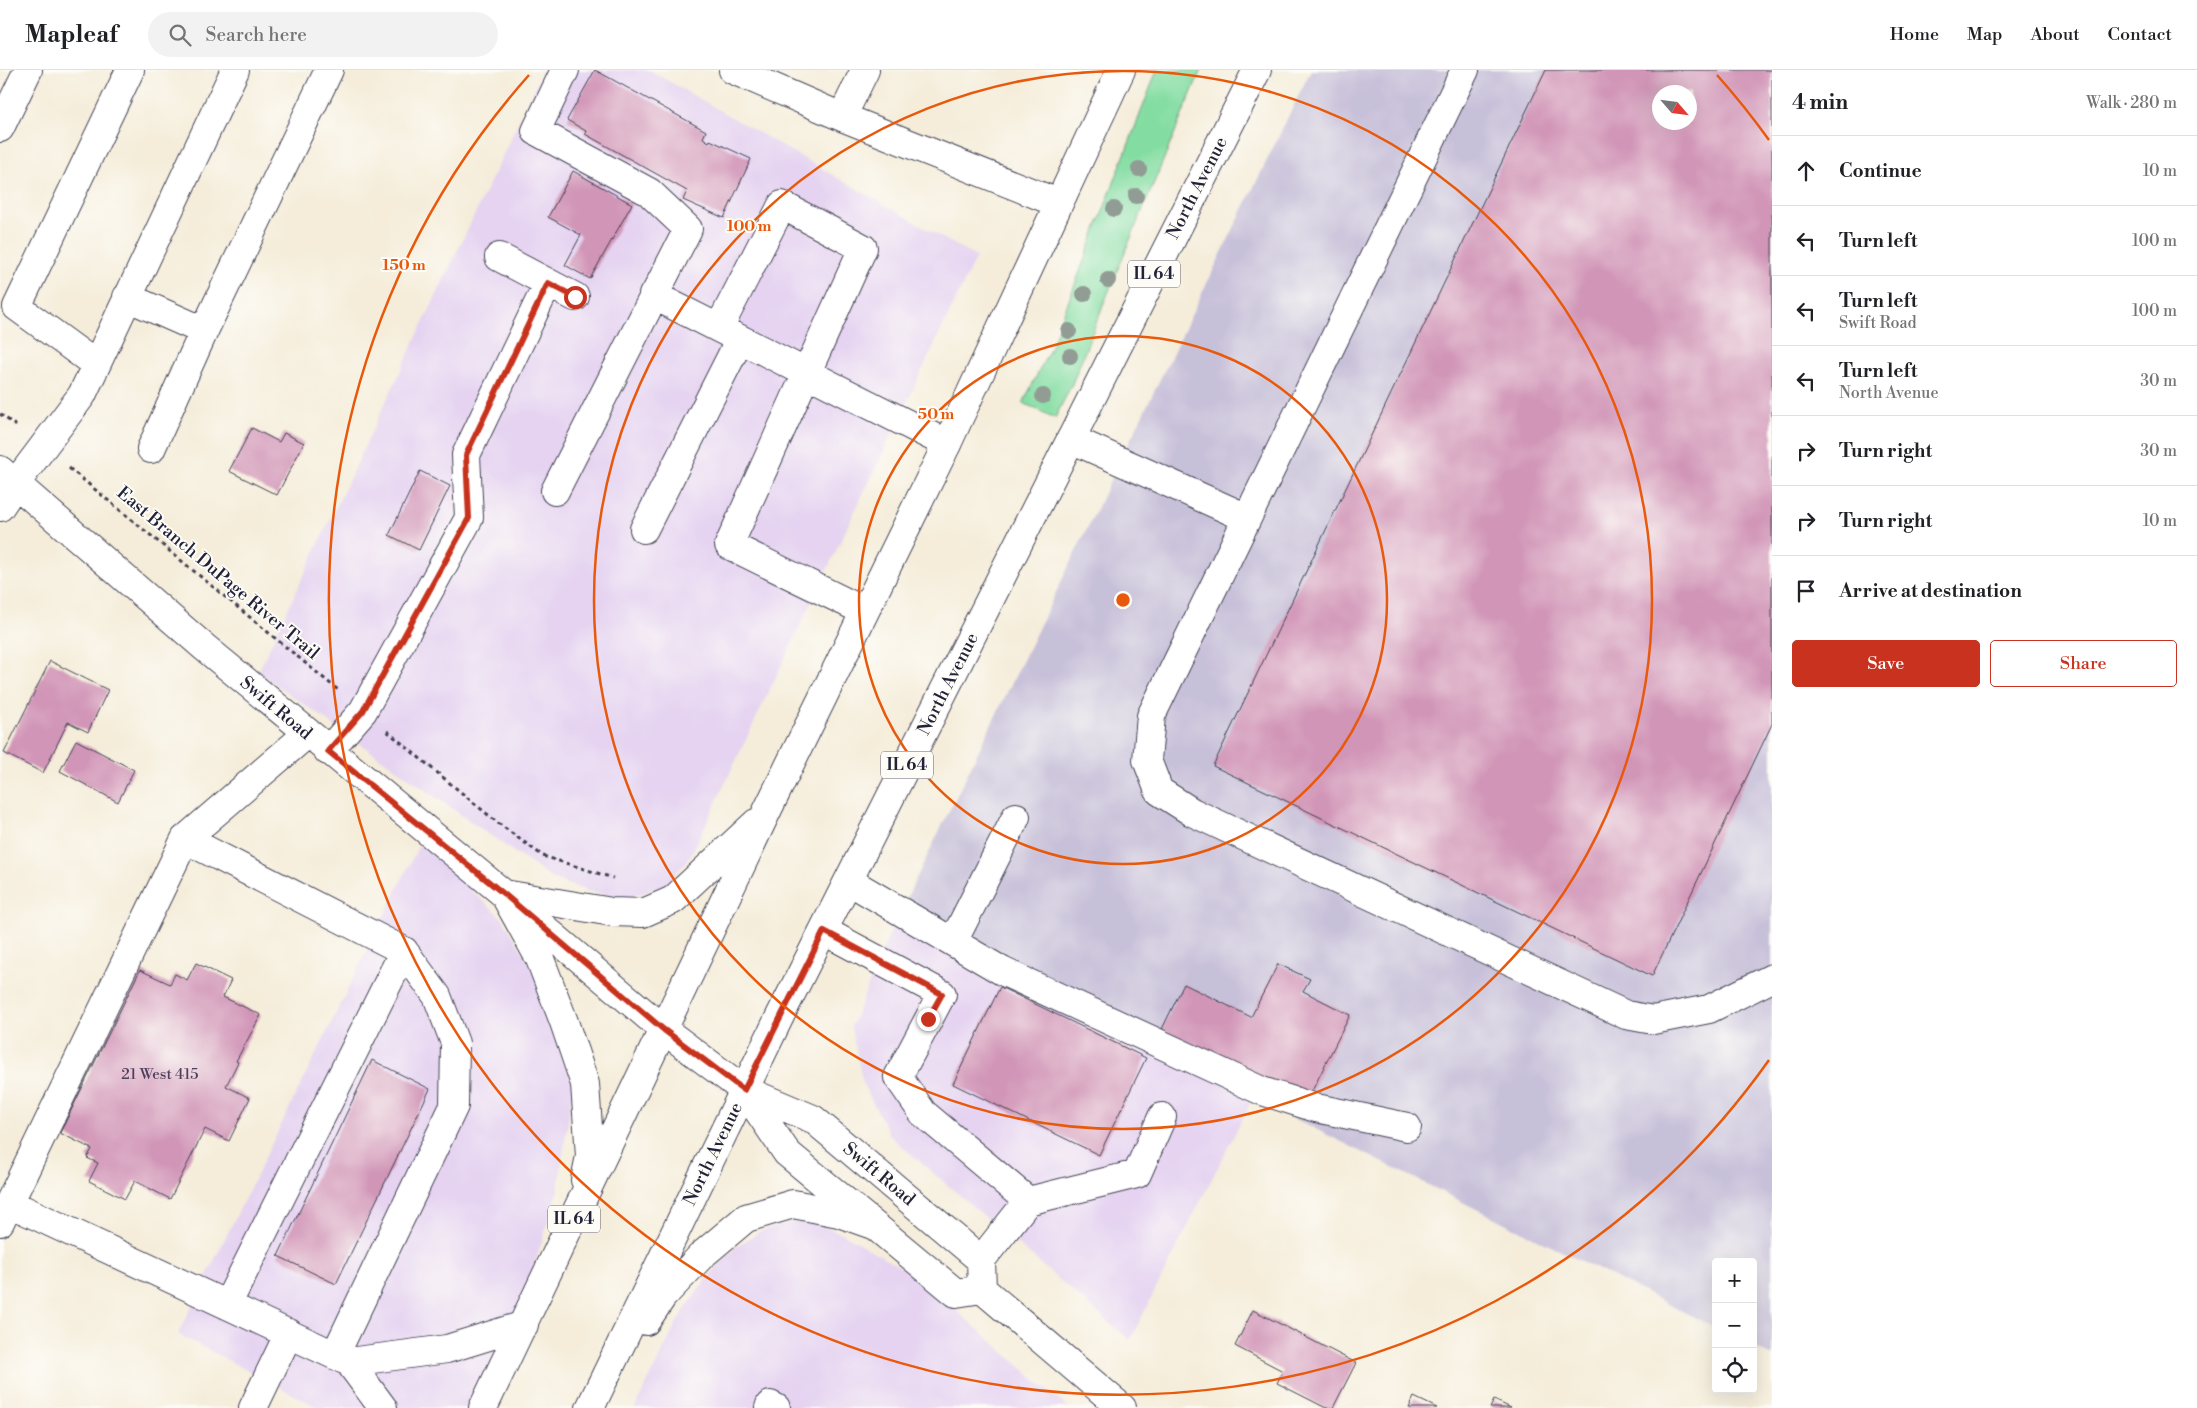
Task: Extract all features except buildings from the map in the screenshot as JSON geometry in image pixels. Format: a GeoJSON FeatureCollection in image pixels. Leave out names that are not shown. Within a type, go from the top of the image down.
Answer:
{"type":"FeatureCollection","features":[{"type":"Feature","properties":{"kind":"main road"},"geometry":{"type":"LineString","coordinates":[[96,364],[8,300],[130,70]]}},
{"type":"Feature","properties":{"kind":"main road"},"geometry":{"type":"LineString","coordinates":[[0,507],[8,476],[82,395],[235,70]]}},
{"type":"Feature","properties":{"kind":"main road"},"geometry":{"type":"LineString","coordinates":[[151,449],[204,331],[329,70]]}},
{"type":"Feature","properties":{"kind":"main road"},"geometry":{"type":"LineString","coordinates":[[555,491],[688,229],[649,192],[536,131],[564,70]]}},
{"type":"Feature","properties":{"kind":"main road"},"geometry":{"type":"LineString","coordinates":[[842,118],[865,70]]}},
{"type":"Feature","properties":{"kind":"main road","name":"IL 64"},"geometry":{"type":"LineString","coordinates":[[482,1408],[524,1325],[766,813],[947,444],[1121,70]]}},
{"type":"Feature","properties":{"kind":"main road","name":"North Avenue"},"geometry":{"type":"LineString","coordinates":[[591,1406],[744,1090],[1257,70]]}},
{"type":"Feature","properties":{"kind":"main road"},"geometry":{"type":"LineString","coordinates":[[1465,70],[1151,716],[1147,760],[1159,791],[1192,812],[1626,1015],[1653,1020],[1709,1009],[1772,978]]}},
{"type":"Feature","properties":{"kind":"main road"},"geometry":{"type":"LineString","coordinates":[[737,71],[842,118],[1058,203]]}},
{"type":"Feature","properties":{"kind":"main road"},"geometry":{"type":"LineString","coordinates":[[0,128],[15,82]]}},
{"type":"Feature","properties":{"kind":"main road"},"geometry":{"type":"LineString","coordinates":[[644,529],[730,334],[782,205],[863,248],[729,545],[864,611]]}},
{"type":"Feature","properties":{"kind":"main road"},"geometry":{"type":"LineString","coordinates":[[498,256],[575,297]]}},
{"type":"Feature","properties":{"kind":"main road"},"geometry":{"type":"LineString","coordinates":[[328,751],[363,711],[469,518],[466,455],[548,283]]}},
{"type":"Feature","properties":{"kind":"main road"},"geometry":{"type":"LineString","coordinates":[[653,295],[947,444]]}},
{"type":"Feature","properties":{"kind":"main road"},"geometry":{"type":"LineString","coordinates":[[127,297],[204,331]]}},
{"type":"Feature","properties":{"kind":"main road"},"geometry":{"type":"LineString","coordinates":[[1071,439],[1247,518]]}},
{"type":"Feature","properties":{"kind":"main road","name":"Swift Road"},"geometry":{"type":"LineString","coordinates":[[8,476],[307,734],[504,894],[664,1030],[744,1090],[813,1119],[982,1260]]}},
{"type":"Feature","properties":{"kind":"main road"},"geometry":{"type":"LineString","coordinates":[[307,734],[185,839],[5,1213],[227,1304],[342,1359],[383,1408]]}},
{"type":"Feature","properties":{"kind":"main road"},"geometry":{"type":"LineString","coordinates":[[504,894],[612,912],[643,913],[673,900],[766,813]]}},
{"type":"Feature","properties":{"kind":"main road"},"geometry":{"type":"LineString","coordinates":[[953,942],[1016,817]]}},
{"type":"Feature","properties":{"kind":"main road"},"geometry":{"type":"LineString","coordinates":[[185,839],[404,951],[437,996],[454,1043],[454,1106],[342,1359]]}},
{"type":"Feature","properties":{"kind":"main road"},"geometry":{"type":"LineString","coordinates":[[849,881],[1002,971],[1262,1092],[1316,1108],[1407,1127]]}},
{"type":"Feature","properties":{"kind":"main road"},"geometry":{"type":"LineString","coordinates":[[504,894],[540,959],[585,1084],[590,1156],[581,1204]]}},
{"type":"Feature","properties":{"kind":"main road"},"geometry":{"type":"LineString","coordinates":[[824,931],[942,994],[898,1077],[923,1114],[1028,1201]]}},
{"type":"Feature","properties":{"kind":"main road"},"geometry":{"type":"LineString","coordinates":[[227,1304],[404,951]]}},
{"type":"Feature","properties":{"kind":"main road","name":"Swift Road"},"geometry":{"type":"LineString","coordinates":[[744,1090],[787,1152],[870,1224],[956,1293],[982,1288]]}},
{"type":"Feature","properties":{"kind":"main road"},"geometry":{"type":"LineString","coordinates":[[1122,1408],[982,1288],[982,1260],[1028,1201],[1137,1174],[1162,1117]]}},
{"type":"Feature","properties":{"kind":"main road"},"geometry":{"type":"LineString","coordinates":[[591,1406],[663,1296],[702,1255],[746,1218],[793,1204],[839,1213],[870,1224]]}},
{"type":"Feature","properties":{"kind":"main road"},"geometry":{"type":"LineString","coordinates":[[342,1359],[447,1348],[524,1325]]}},
{"type":"Feature","properties":{"kind":"main road"},"geometry":{"type":"LineString","coordinates":[[252,1408],[289,1333]]}},
{"type":"Feature","properties":{"kind":"main road"},"geometry":{"type":"LineString","coordinates":[[769,1408],[770,1405],[776,1408]]}},
{"type":"Feature","properties":{"kind":"path"},"geometry":{"type":"LineString","coordinates":[[0,414],[9,421]]}},
{"type":"Feature","properties":{"kind":"path","name":"East Branch DuPage River Trail"},"geometry":{"type":"LineString","coordinates":[[75,472],[343,694]]}},
{"type":"Feature","properties":{"kind":"path"},"geometry":{"type":"LineString","coordinates":[[380,725],[498,823],[543,856],[617,879]]}},
{"type":"Feature","properties":{"kind":"shaded area"},"geometry":{"type":"Polygon","coordinates":[[[543,70],[649,70],[976,257],[690,857],[665,885],[626,899],[587,891],[551,878],[258,672],[543,70]]]}},
{"type":"Feature","properties":{"kind":"shaded area"},"geometry":{"type":"Polygon","coordinates":[[[1311,70],[1772,70],[1772,1356],[1757,1349],[1757,1258],[1712,1258],[1712,1326],[1253,1098],[893,926],[1311,70]]]}},
{"type":"Feature","properties":{"kind":"shaded area"},"geometry":{"type":"Polygon","coordinates":[[[420,843],[503,919],[545,990],[573,1087],[557,1195],[522,1302],[470,1408],[319,1408],[178,1334],[420,843]]]}},
{"type":"Feature","properties":{"kind":"shaded area"},"geometry":{"type":"Polygon","coordinates":[[[893,926],[1253,1098],[1130,1340],[891,1137],[863,1084],[851,1027],[893,926]]]}},
{"type":"Feature","properties":{"kind":"shaded area"},"geometry":{"type":"Polygon","coordinates":[[[792,1222],[816,1223],[845,1235],[919,1278],[1068,1408],[635,1408],[678,1320],[706,1279],[735,1248],[760,1231],[792,1222]]]}},
{"type":"Feature","properties":{"kind":"green space"},"geometry":{"type":"Polygon","coordinates":[[[1157,70],[1201,70],[1072,384],[1055,418],[1023,403],[1051,347],[1157,70]]]}},
{"type":"Feature","properties":{"kind":"route"},"geometry":{"type":"LineString","coordinates":[[575,297],[548,283],[466,455],[469,518],[363,711],[328,751],[504,894],[664,1030],[744,1090],[824,931],[942,994],[928,1019]]}}]}
